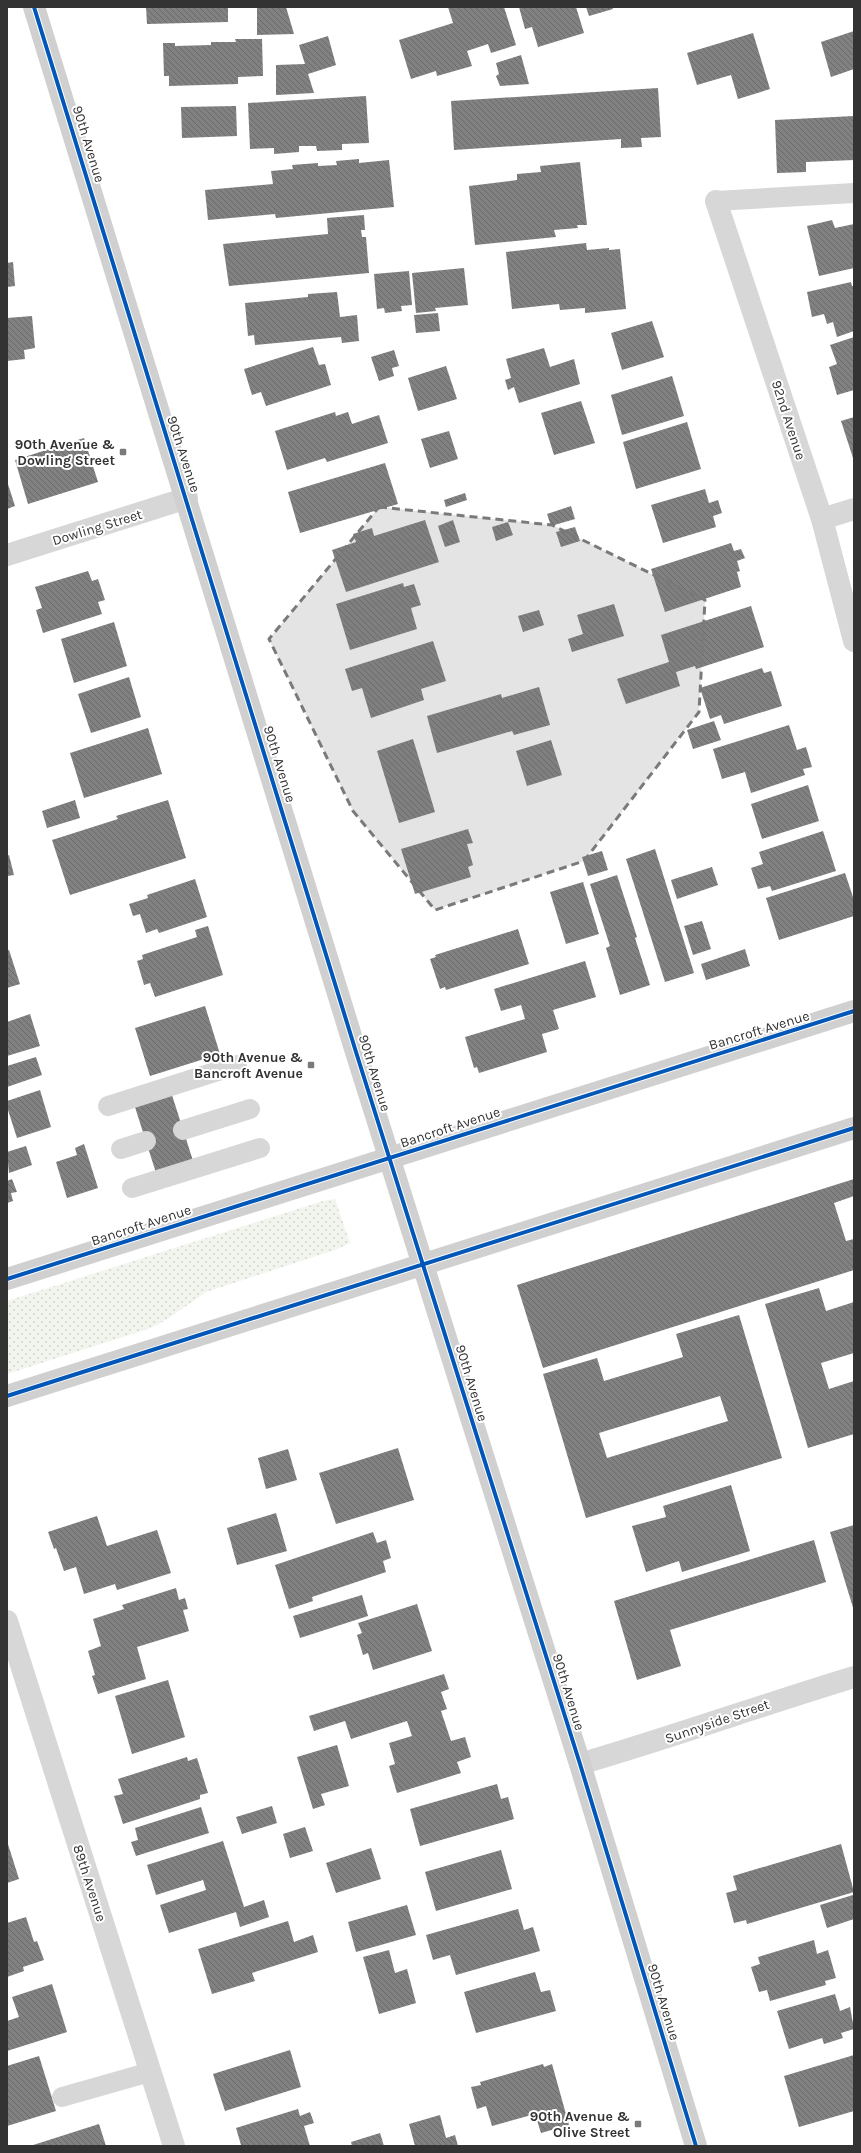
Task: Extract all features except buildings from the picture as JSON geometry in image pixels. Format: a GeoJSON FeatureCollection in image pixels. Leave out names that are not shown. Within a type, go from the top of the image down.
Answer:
{"type":"FeatureCollection","features":[{"type":"Feature","properties":{"kind":"street","name":"90th Avenue"},"geometry":{"type":"LineString","coordinates":[[34,7],[390,1158],[580,1764],[696,2146]]}},
{"type":"Feature","properties":{"kind":"street","name":"92nd Avenue"},"geometry":{"type":"LineString","coordinates":[[716,202],[822,519],[854,641]]}},
{"type":"Feature","properties":{"kind":"street","name":"Dowling Street"},"geometry":{"type":"LineString","coordinates":[[7,555],[187,498]]}},
{"type":"Feature","properties":{"kind":"street"},"geometry":{"type":"LineString","coordinates":[[822,519],[854,509]]}},
{"type":"Feature","properties":{"kind":"street","name":"Bancroft Avenue"},"geometry":{"type":"LineString","coordinates":[[7,1279],[854,1011]]}},
{"type":"Feature","properties":{"kind":"street"},"geometry":{"type":"LineString","coordinates":[[7,1396],[854,1128]]}},
{"type":"Feature","properties":{"kind":"street","name":"89th Avenue"},"geometry":{"type":"LineString","coordinates":[[7,1620],[174,2146]]}},
{"type":"Feature","properties":{"kind":"street","name":"Sunnyside Street"},"geometry":{"type":"LineString","coordinates":[[580,1764],[660,1741],[752,1709],[854,1677]]}},
{"type":"Feature","properties":{"kind":"lane"},"geometry":{"type":"LineString","coordinates":[[716,202],[854,193]]}},
{"type":"Feature","properties":{"kind":"lane"},"geometry":{"type":"LineString","coordinates":[[108,1106],[237,1065]]}},
{"type":"Feature","properties":{"kind":"lane"},"geometry":{"type":"LineString","coordinates":[[183,1130],[250,1109]]}},
{"type":"Feature","properties":{"kind":"lane"},"geometry":{"type":"LineString","coordinates":[[121,1149],[146,1141]]}},
{"type":"Feature","properties":{"kind":"lane"},"geometry":{"type":"LineString","coordinates":[[132,1188],[260,1148]]}},
{"type":"Feature","properties":{"kind":"lane"},"geometry":{"type":"LineString","coordinates":[[62,2097],[150,2072]]}},
{"type":"Feature","properties":{"kind":"highlighted area"},"geometry":{"type":"Polygon","coordinates":[[[379,507],[552,525],[705,600],[699,712],[584,861],[435,910],[353,811],[269,639],[379,507]]]}},
{"type":"Feature","properties":{"kind":"shaded area"},"geometry":{"type":"Polygon","coordinates":[[[335,1199],[350,1243],[335,1250],[206,1292],[169,1318],[151,1328],[7,1374],[7,1301],[323,1201],[335,1199]]]}},
{"type":"Feature","properties":{"kind":"cycle path"},"geometry":{"type":"LineString","coordinates":[[34,7],[356,1052],[580,1764],[696,2146]]}},
{"type":"Feature","properties":{"kind":"cycle path"},"geometry":{"type":"LineString","coordinates":[[7,1279],[854,1011]]}},
{"type":"Feature","properties":{"kind":"cycle path"},"geometry":{"type":"LineString","coordinates":[[7,1396],[854,1128]]}},
{"type":"Feature","properties":{"kind":"place","name":"90th Avenue & Dowling Street"},"geometry":{"type":"Point","coordinates":[123,452]}},
{"type":"Feature","properties":{"kind":"place","name":"90th Avenue & Bancroft Avenue"},"geometry":{"type":"Point","coordinates":[311,1065]}},
{"type":"Feature","properties":{"kind":"place","name":"90th Avenue & Olive Street"},"geometry":{"type":"Point","coordinates":[638,2124]}}]}
